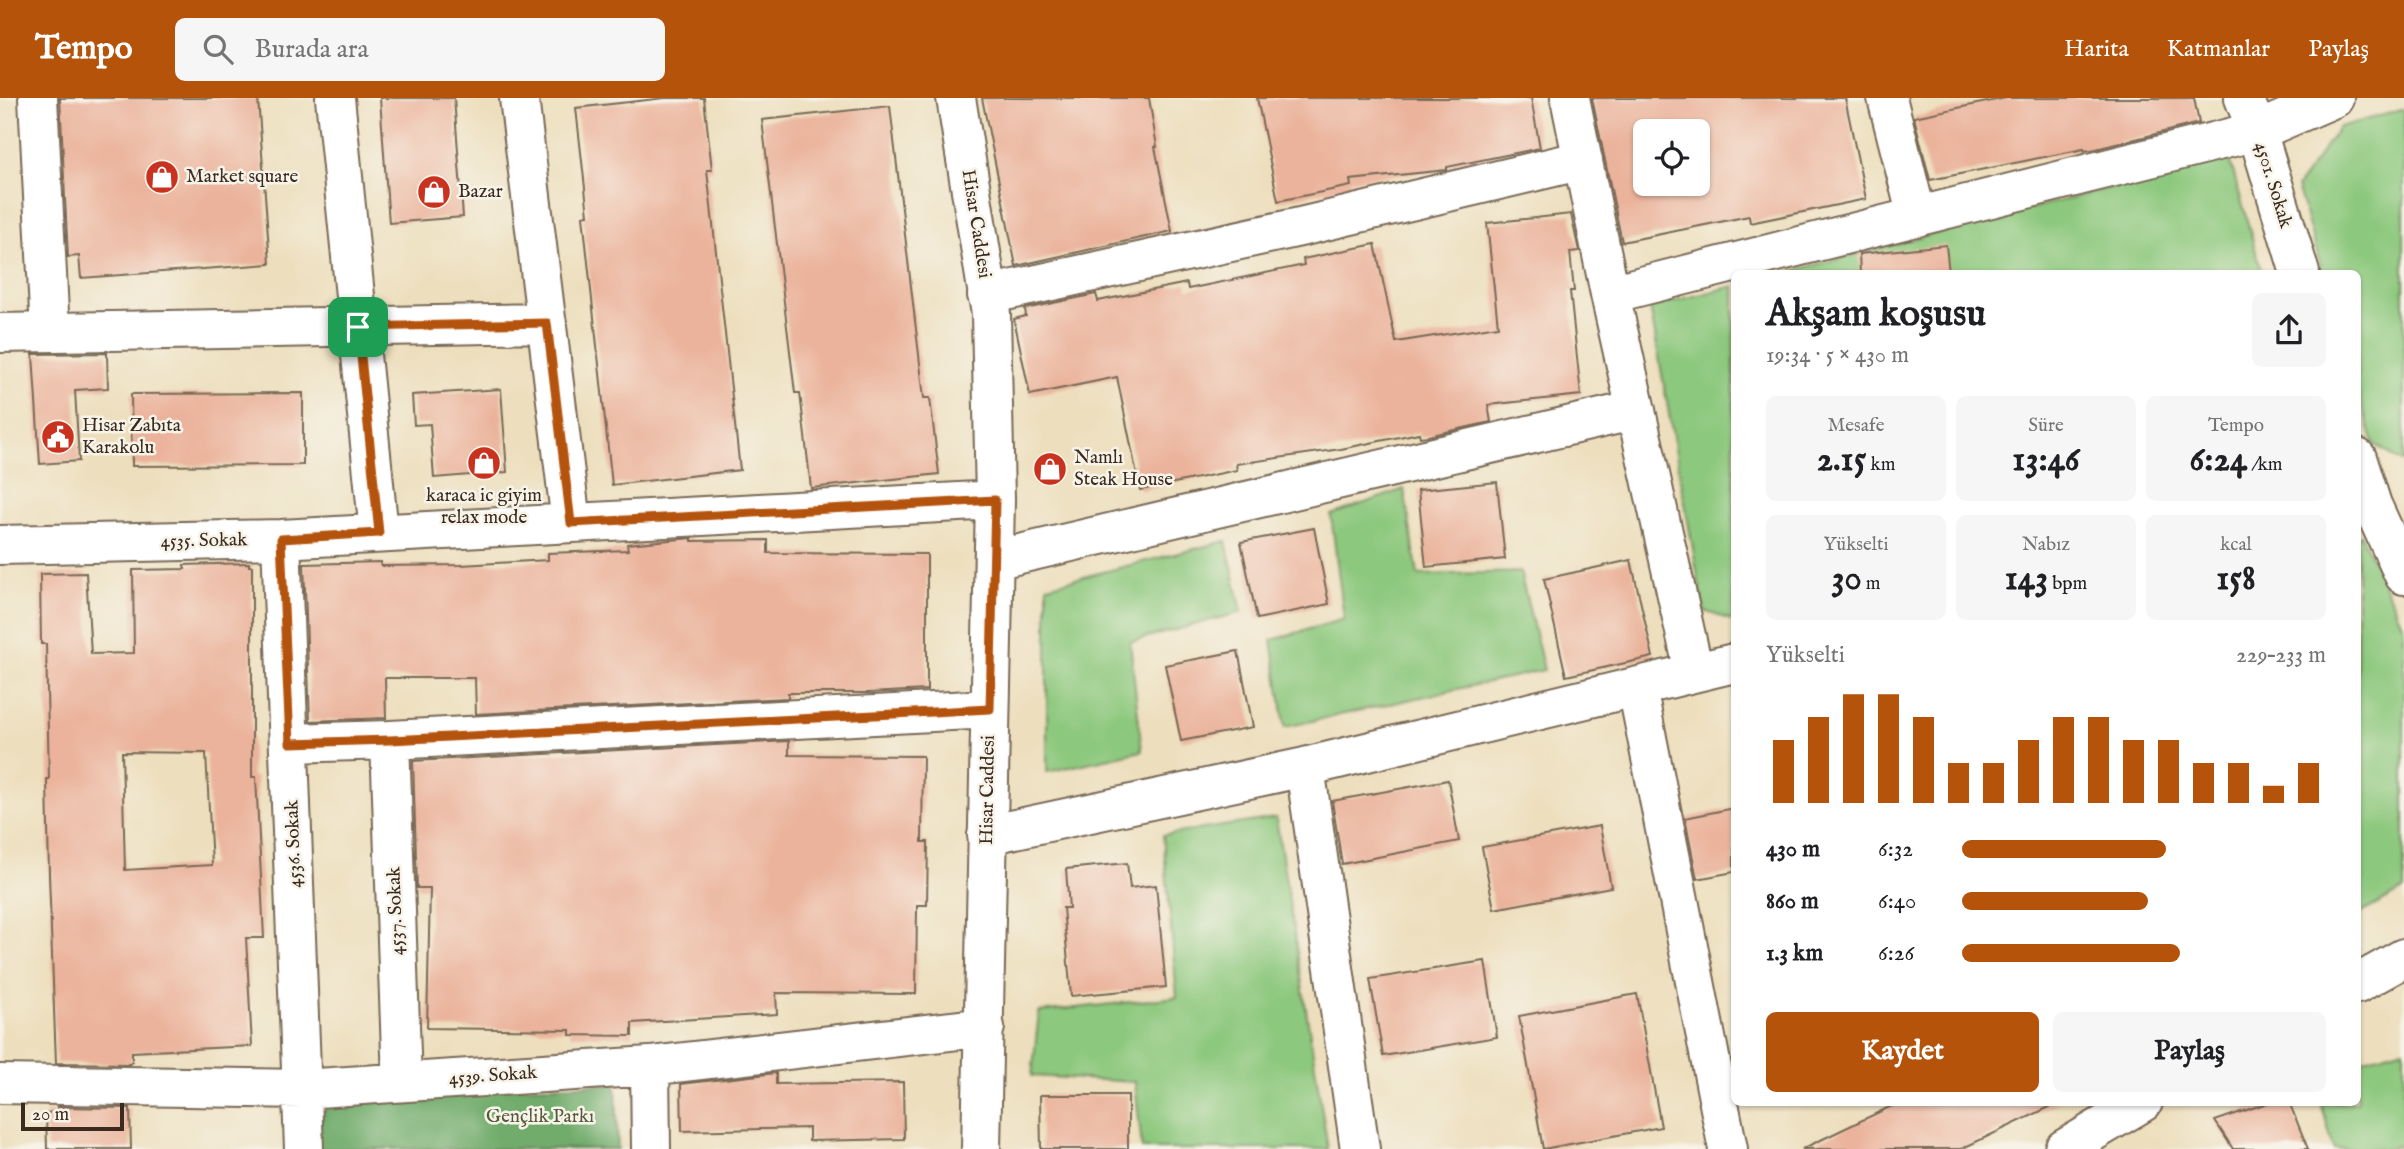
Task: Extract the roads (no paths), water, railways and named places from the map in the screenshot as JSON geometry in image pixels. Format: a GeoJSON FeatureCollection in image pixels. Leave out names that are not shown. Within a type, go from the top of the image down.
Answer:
{"type":"FeatureCollection","features":[{"type":"Feature","properties":{"kind":"street"},"geometry":{"type":"LineString","coordinates":[[38,98],[50,332]]}},
{"type":"Feature","properties":{"kind":"street"},"geometry":{"type":"LineString","coordinates":[[335,98],[379,533]]}},
{"type":"Feature","properties":{"kind":"street"},"geometry":{"type":"LineString","coordinates":[[519,98],[571,523]]}},
{"type":"Feature","properties":{"kind":"street","name":"Hisar Caddesi"},"geometry":{"type":"LineString","coordinates":[[956,98],[991,314],[995,500],[981,1149]]}},
{"type":"Feature","properties":{"kind":"street"},"geometry":{"type":"LineString","coordinates":[[1570,98],[1610,294],[1694,672]]}},
{"type":"Feature","properties":{"kind":"street"},"geometry":{"type":"LineString","coordinates":[[1887,98],[1917,217]]}},
{"type":"Feature","properties":{"kind":"street"},"geometry":{"type":"LineString","coordinates":[[1610,294],[1917,217],[2251,115],[2334,98]]}},
{"type":"Feature","properties":{"kind":"street","name":"4501. Sokak"},"geometry":{"type":"LineString","coordinates":[[2251,115],[2299,270]]}},
{"type":"Feature","properties":{"kind":"street"},"geometry":{"type":"LineString","coordinates":[[987,295],[1300,227],[1583,160]]}},
{"type":"Feature","properties":{"kind":"street"},"geometry":{"type":"LineString","coordinates":[[0,333],[547,323]]}},
{"type":"Feature","properties":{"kind":"street"},"geometry":{"type":"LineString","coordinates":[[994,560],[1636,410]]}},
{"type":"Feature","properties":{"kind":"street"},"geometry":{"type":"LineString","coordinates":[[2361,467],[2404,575]]}},
{"type":"Feature","properties":{"kind":"street","name":"4535. Sokak"},"geometry":{"type":"LineString","coordinates":[[0,545],[281,539],[995,500]]}},
{"type":"Feature","properties":{"kind":"street","name":"4536. Sokak"},"geometry":{"type":"LineString","coordinates":[[281,539],[304,1149]]}},
{"type":"Feature","properties":{"kind":"street"},"geometry":{"type":"LineString","coordinates":[[986,835],[1305,766],[1731,664]]}},
{"type":"Feature","properties":{"kind":"street"},"geometry":{"type":"LineString","coordinates":[[1637,687],[1728,1149]]}},
{"type":"Feature","properties":{"kind":"street"},"geometry":{"type":"LineString","coordinates":[[290,743],[990,709]]}},
{"type":"Feature","properties":{"kind":"street","name":"4537. Sokak"},"geometry":{"type":"LineString","coordinates":[[390,740],[402,1082]]}},
{"type":"Feature","properties":{"kind":"street"},"geometry":{"type":"LineString","coordinates":[[1305,766],[1360,1149]]}},
{"type":"Feature","properties":{"kind":"street"},"geometry":{"type":"LineString","coordinates":[[2361,982],[2404,958]]}},
{"type":"Feature","properties":{"kind":"street","name":"4539. Sokak"},"geometry":{"type":"LineString","coordinates":[[0,1084],[302,1089],[650,1066],[985,1027]]}},
{"type":"Feature","properties":{"kind":"street"},"geometry":{"type":"LineString","coordinates":[[650,1066],[651,1149]]}},
{"type":"Feature","properties":{"kind":"street"},"geometry":{"type":"LineString","coordinates":[[2064,1149],[2133,1106]]}},
{"type":"Feature","properties":{"kind":"place","name":"Market square"},"geometry":{"type":"Point","coordinates":[162,177]}},
{"type":"Feature","properties":{"kind":"place","name":"Bazar"},"geometry":{"type":"Point","coordinates":[434,192]}},
{"type":"Feature","properties":{"kind":"place","name":"Hisar Zabıta Karakolu"},"geometry":{"type":"Point","coordinates":[58,437]}},
{"type":"Feature","properties":{"kind":"place","name":"karaca ic giyim relax mode"},"geometry":{"type":"Point","coordinates":[484,463]}},
{"type":"Feature","properties":{"kind":"place","name":"Namlı Steak House"},"geometry":{"type":"Point","coordinates":[1050,469]}},
{"type":"Feature","properties":{"kind":"park label","name":"Gençlik Parkı"},"geometry":{"type":"Point","coordinates":[540,1117]}}]}
